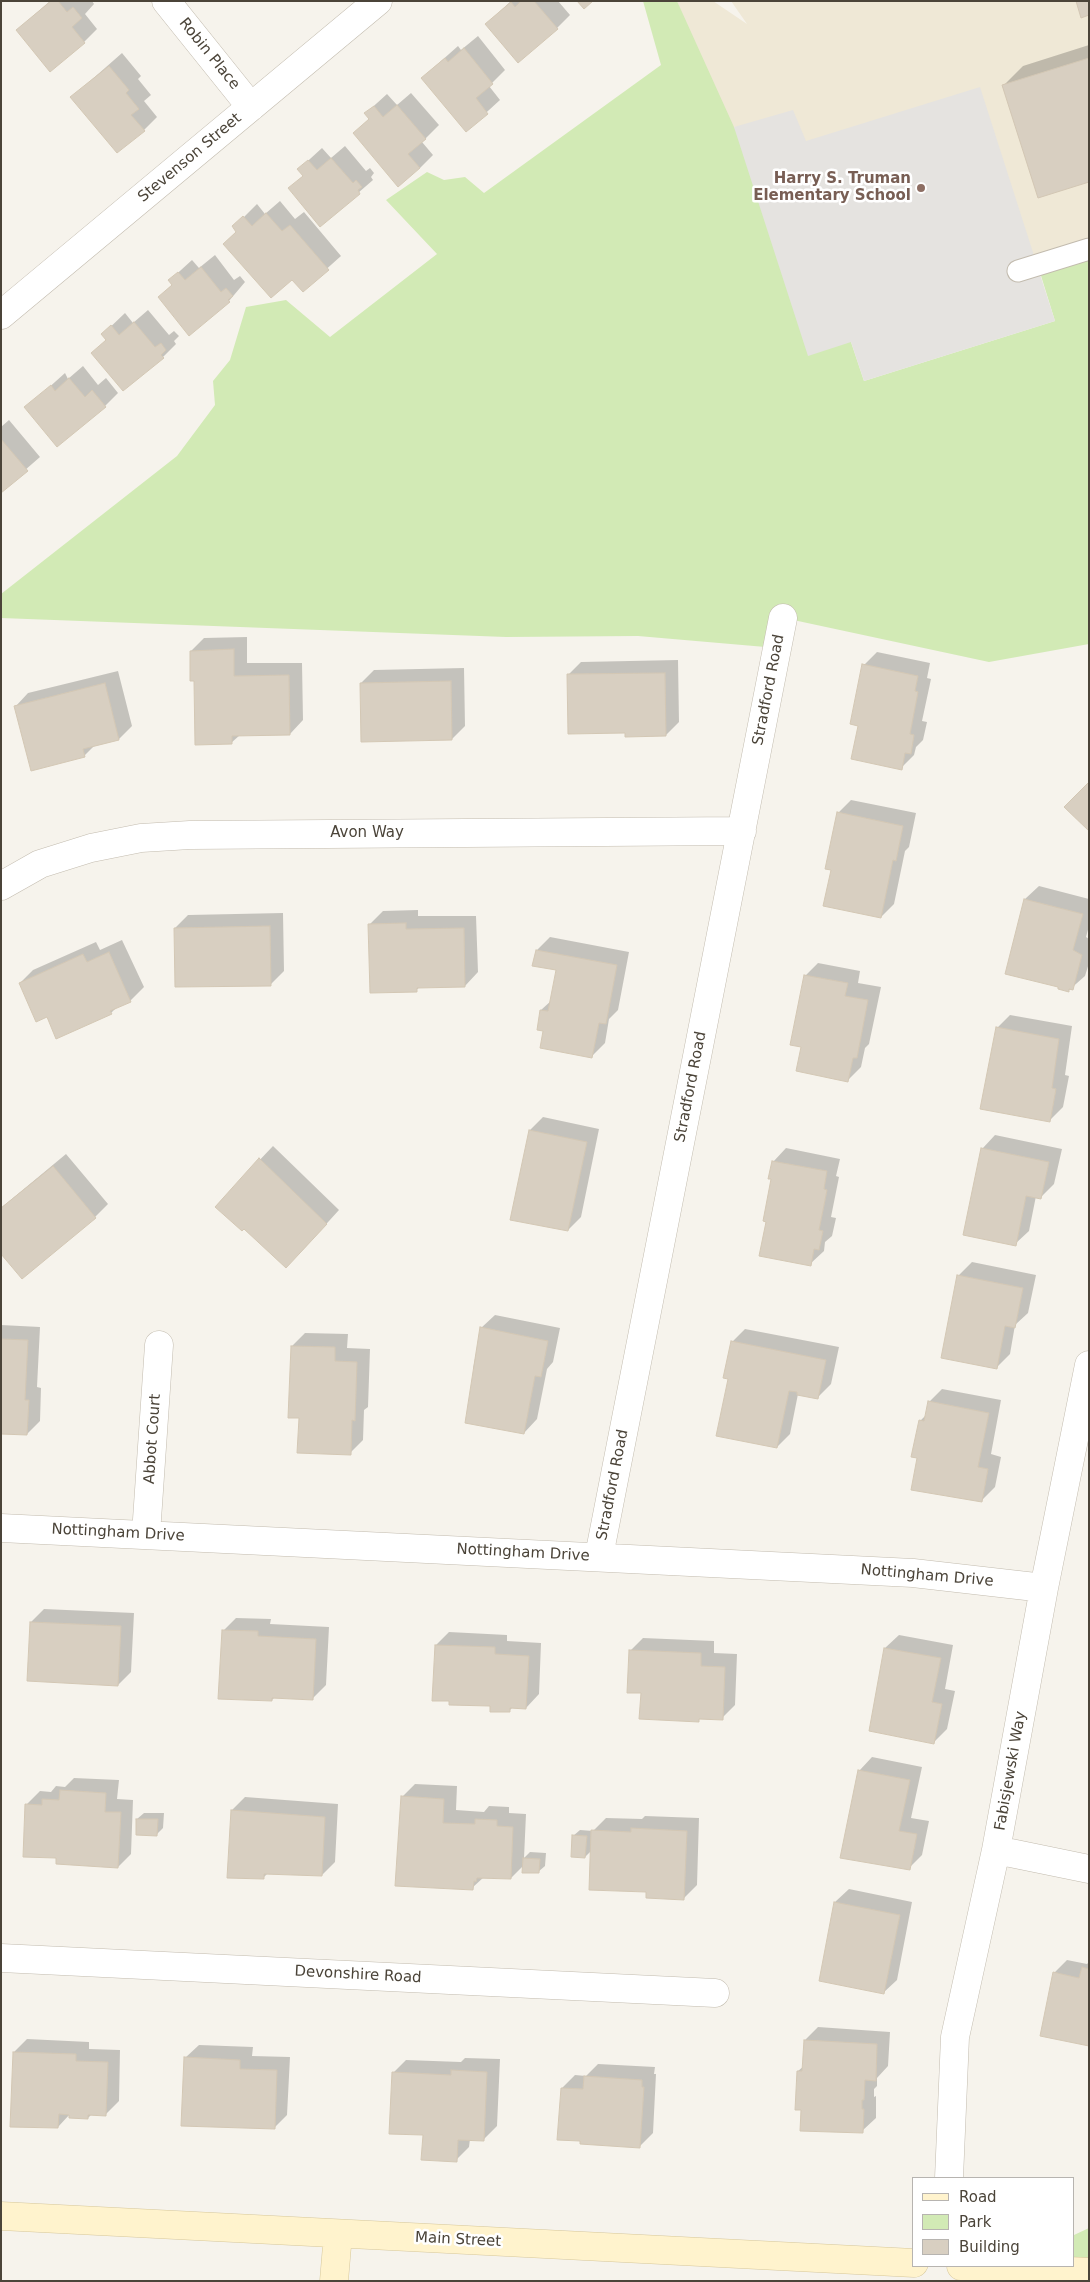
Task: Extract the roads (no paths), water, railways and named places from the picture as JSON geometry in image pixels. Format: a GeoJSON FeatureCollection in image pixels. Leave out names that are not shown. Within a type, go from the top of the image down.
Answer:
{"type":"FeatureCollection","features":[{"type":"Feature","properties":{"kind":"main road","name":"Main Street"},"geometry":{"type":"LineString","coordinates":[[1,2216],[912,2263]]}},
{"type":"Feature","properties":{"kind":"main road"},"geometry":{"type":"LineString","coordinates":[[334,2281],[338,2234]]}},
{"type":"Feature","properties":{"kind":"main road"},"geometry":{"type":"LineString","coordinates":[[982,2267],[1089,2272]]}},
{"type":"Feature","properties":{"kind":"street","name":"Robin Place"},"geometry":{"type":"LineString","coordinates":[[166,1],[251,107]]}},
{"type":"Feature","properties":{"kind":"street","name":"Stevenson Street"},"geometry":{"type":"LineString","coordinates":[[1,315],[378,1]]}},
{"type":"Feature","properties":{"kind":"street","name":"Stradford Road"},"geometry":{"type":"LineString","coordinates":[[599,1556],[783,618]]}},
{"type":"Feature","properties":{"kind":"street","name":"Avon Way"},"geometry":{"type":"LineString","coordinates":[[1,886],[40,864],[91,848],[141,838],[190,835],[742,831]]}},
{"type":"Feature","properties":{"kind":"street","name":"Abbot Court"},"geometry":{"type":"LineString","coordinates":[[146,1534],[159,1345]]}},
{"type":"Feature","properties":{"kind":"street","name":"Fabisjewski Way"},"geometry":{"type":"LineString","coordinates":[[949,2177],[955,2037],[996,1850],[1044,1588],[1089,1364]]}},
{"type":"Feature","properties":{"kind":"street","name":"Nottingham Drive"},"geometry":{"type":"LineString","coordinates":[[1,1528],[599,1556],[913,1573],[1044,1588]]}},
{"type":"Feature","properties":{"kind":"street"},"geometry":{"type":"LineString","coordinates":[[996,1850],[1089,1868]]}},
{"type":"Feature","properties":{"kind":"street","name":"Devonshire Road"},"geometry":{"type":"LineString","coordinates":[[1,1958],[715,1993]]}},
{"type":"Feature","properties":{"kind":"lane"},"geometry":{"type":"LineString","coordinates":[[1018,271],[1089,249]]}},
{"type":"Feature","properties":{"kind":"place","name":"Harry S. Truman Elementary School"},"geometry":{"type":"Point","coordinates":[921,188]}}]}
